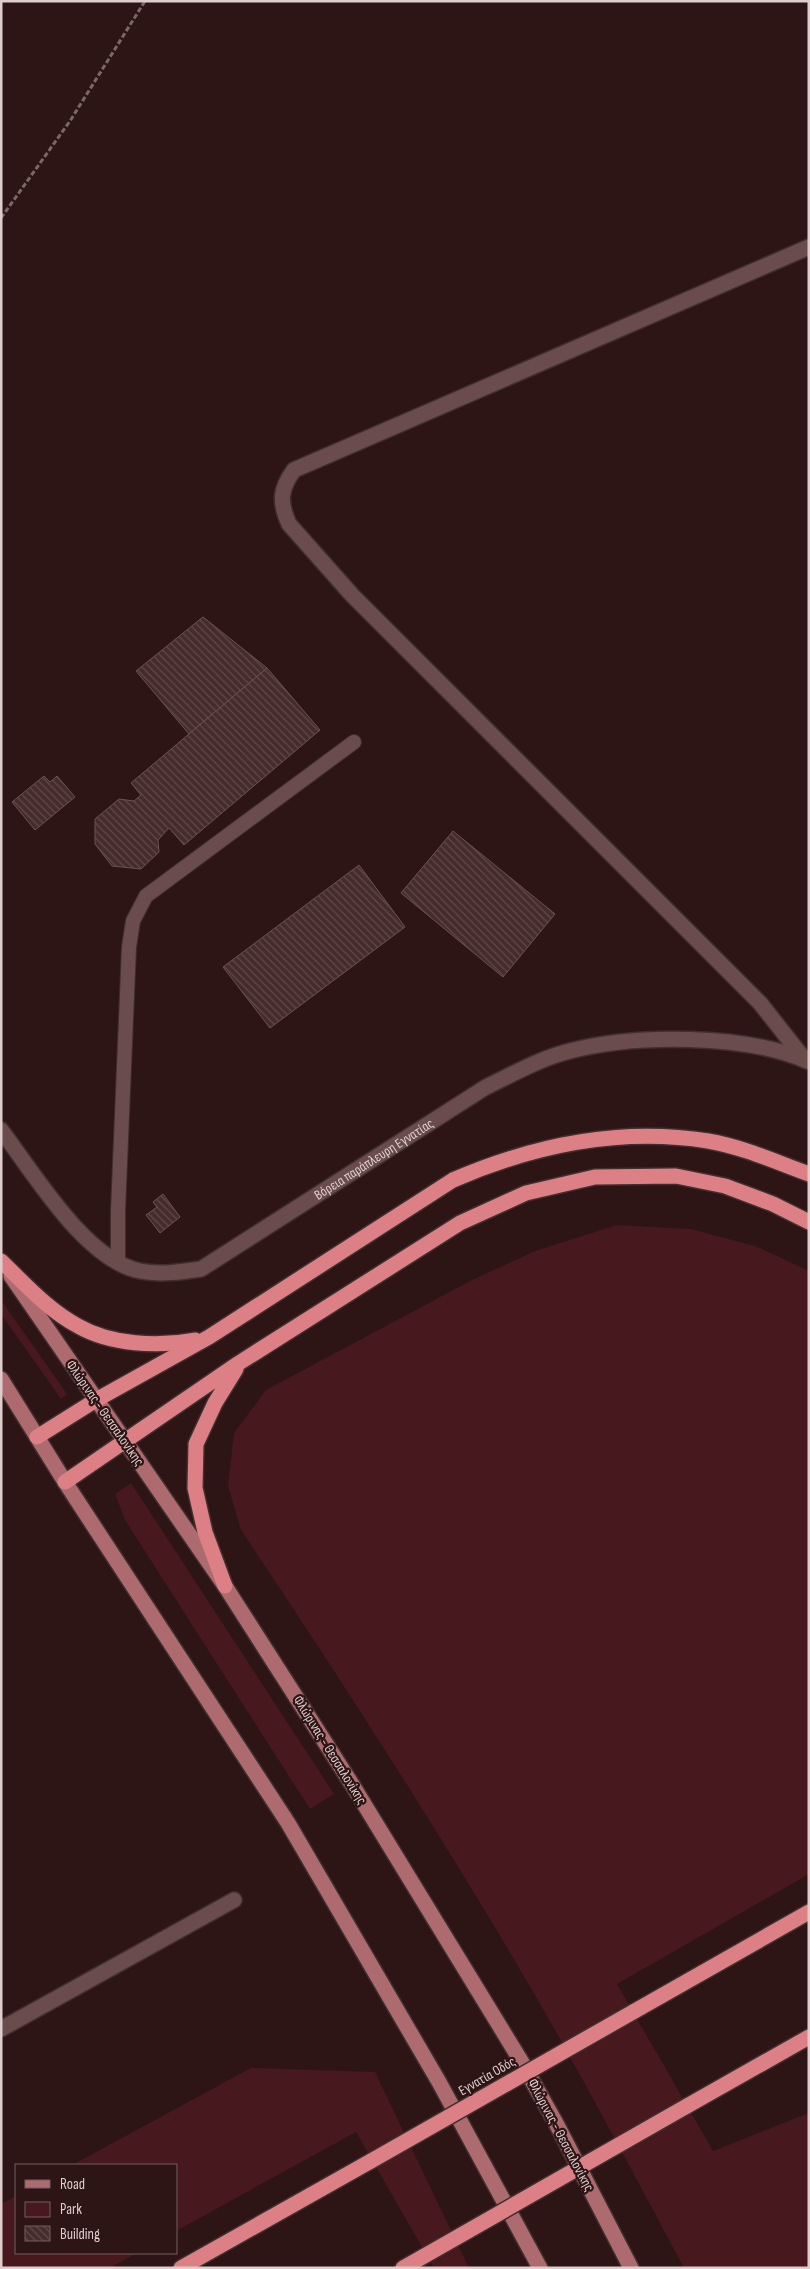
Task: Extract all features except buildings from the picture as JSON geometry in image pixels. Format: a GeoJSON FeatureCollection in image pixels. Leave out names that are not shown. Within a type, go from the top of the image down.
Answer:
{"type":"FeatureCollection","features":[{"type":"Feature","properties":{"kind":"highway"},"geometry":{"type":"LineString","coordinates":[[37,1437],[96,1400],[208,1337],[453,1180],[527,1152],[616,1136],[661,1138],[708,1142],[760,1155],[809,1174]]}},
{"type":"Feature","properties":{"kind":"highway"},"geometry":{"type":"LineString","coordinates":[[65,1482],[239,1363],[460,1223],[526,1193],[595,1177],[676,1176],[725,1186],[772,1204],[809,1222]]}},
{"type":"Feature","properties":{"kind":"highway"},"geometry":{"type":"LineString","coordinates":[[1,1261],[47,1305],[79,1327],[119,1341],[172,1345],[208,1337]]}},
{"type":"Feature","properties":{"kind":"highway"},"geometry":{"type":"LineString","coordinates":[[225,1586],[205,1532],[195,1488],[196,1444],[215,1403],[239,1363]]}},
{"type":"Feature","properties":{"kind":"highway","name":"Εγνατία Οδός"},"geometry":{"type":"LineString","coordinates":[[181,2268],[809,1912]]}},
{"type":"Feature","properties":{"kind":"highway"},"geometry":{"type":"LineString","coordinates":[[403,2268],[809,2036]]}},
{"type":"Feature","properties":{"kind":"highway"},"geometry":{"type":"LineString","coordinates":[[779,2054],[809,2041]]}},
{"type":"Feature","properties":{"kind":"main road","name":"Φλώρινας - Θεσσαλονίκης"},"geometry":{"type":"LineString","coordinates":[[1,1261],[225,1586],[353,1786],[521,2061],[557,2125],[628,2263]]}},
{"type":"Feature","properties":{"kind":"main road"},"geometry":{"type":"LineString","coordinates":[[1,1379],[65,1482],[288,1823],[438,2082],[540,2268]]}},
{"type":"Feature","properties":{"kind":"street"},"geometry":{"type":"LineString","coordinates":[[807,1061],[760,1003],[346,588],[289,524],[283,510],[283,485],[294,470],[809,247]]}},
{"type":"Feature","properties":{"kind":"street","name":"Βόρεια παράπλευρη Εγνατίας"},"geometry":{"type":"LineString","coordinates":[[1,1130],[66,1215],[91,1244],[118,1263],[140,1271],[171,1273],[201,1269],[486,1087],[526,1067],[568,1051],[611,1042],[672,1039],[718,1041],[767,1050],[807,1061]]}},
{"type":"Feature","properties":{"kind":"street"},"geometry":{"type":"LineString","coordinates":[[1,2029],[234,1900]]}},
{"type":"Feature","properties":{"kind":"lane"},"geometry":{"type":"LineString","coordinates":[[118,1263],[118,1185],[129,947],[133,921],[146,896],[354,742]]}},
{"type":"Feature","properties":{"kind":"path"},"geometry":{"type":"LineString","coordinates":[[1,218],[70,121],[146,1]]}},
{"type":"Feature","properties":{"kind":"green space"},"geometry":{"type":"Polygon","coordinates":[[[617,1225],[691,1229],[758,1247],[809,1271],[809,1874],[617,1984],[713,2151],[809,2113],[809,2268],[684,2268],[576,2067],[508,1949],[377,1738],[241,1530],[228,1486],[234,1433],[266,1390],[472,1280],[535,1251],[617,1225]]]}},
{"type":"Feature","properties":{"kind":"green space"},"geometry":{"type":"Polygon","coordinates":[[[1,1300],[67,1394],[61,1399],[1,1314],[1,1300]]]}},
{"type":"Feature","properties":{"kind":"green space"},"geometry":{"type":"Polygon","coordinates":[[[131,1483],[334,1794],[310,1809],[125,1520],[115,1494],[131,1483]]]}},
{"type":"Feature","properties":{"kind":"green space"},"geometry":{"type":"Polygon","coordinates":[[[251,2068],[375,2072],[469,2268],[434,2268],[356,2132],[178,2230],[178,2164],[74,2164],[251,2068]]]}},
{"type":"Feature","properties":{"kind":"green space"},"geometry":{"type":"Polygon","coordinates":[[[15,2197],[15,2254],[135,2254],[110,2268],[1,2268],[1,2204],[15,2197]]]}}]}
